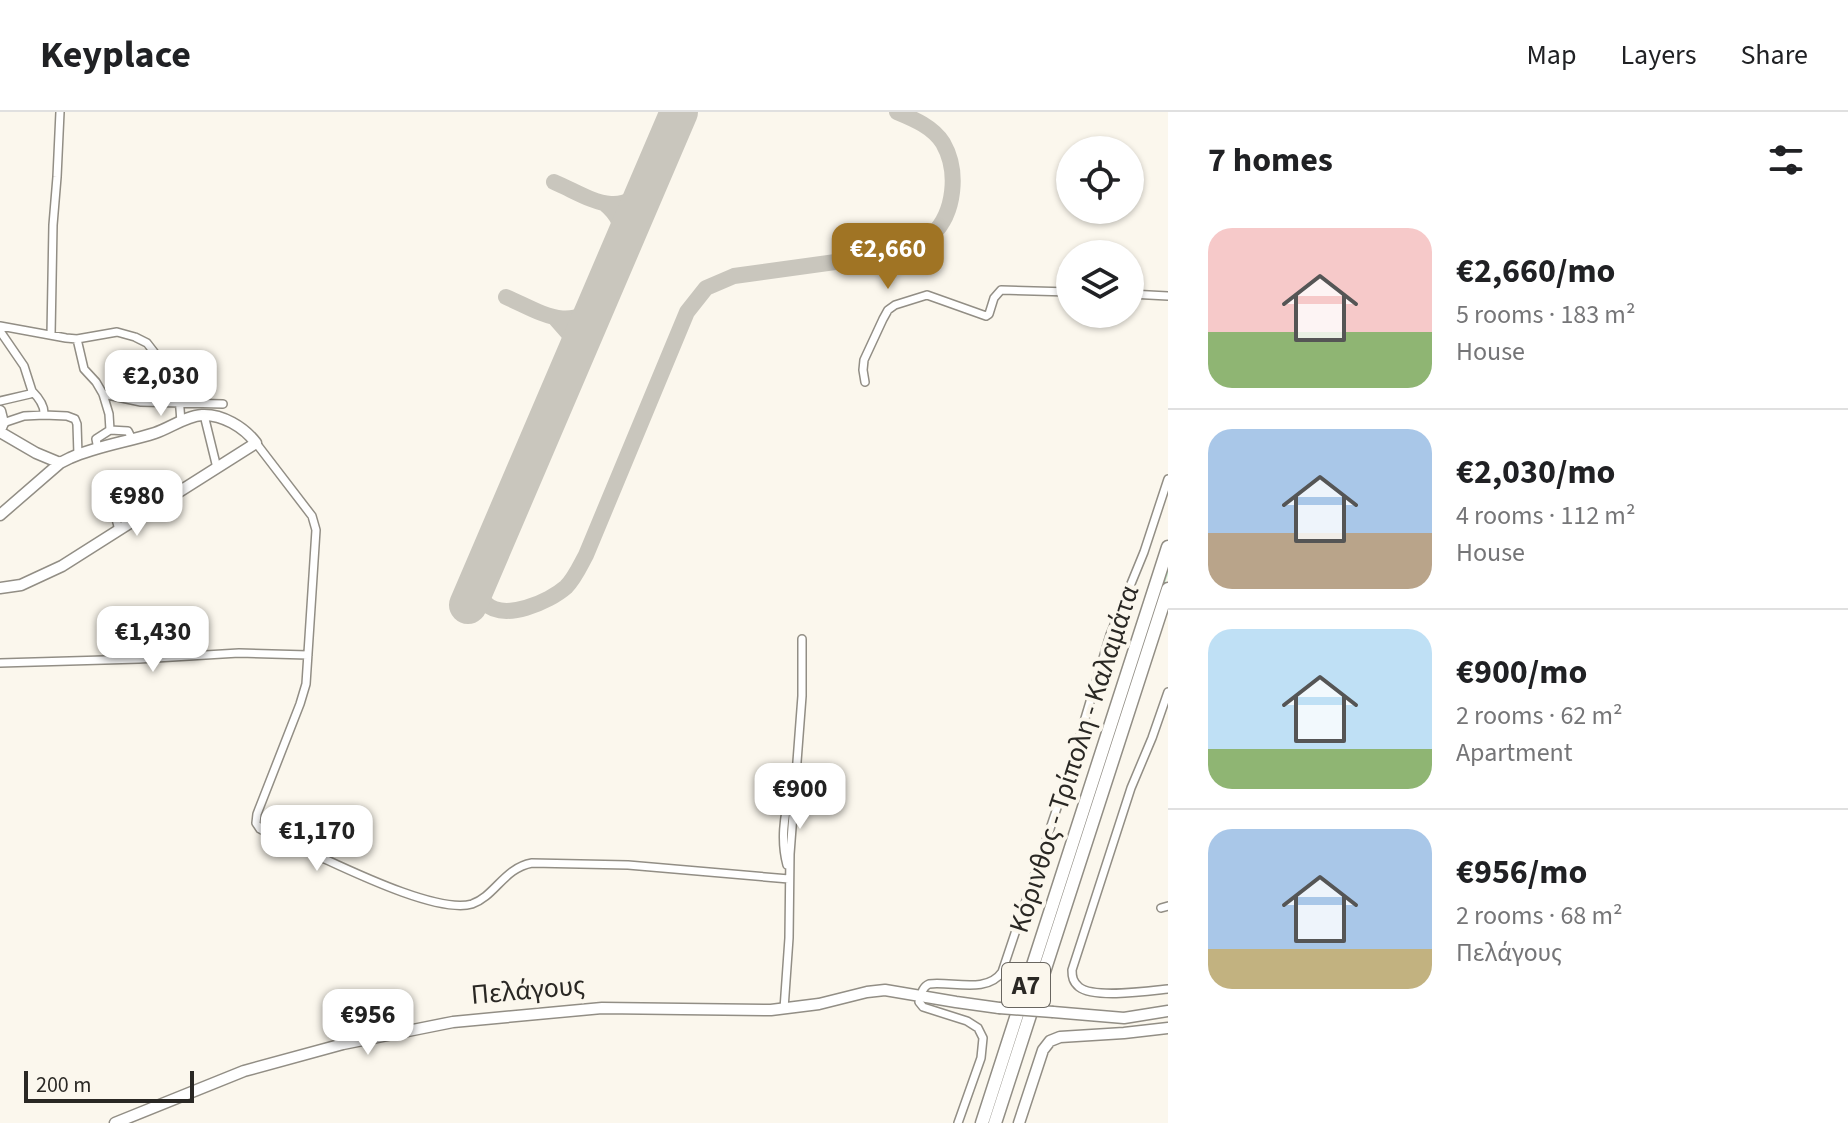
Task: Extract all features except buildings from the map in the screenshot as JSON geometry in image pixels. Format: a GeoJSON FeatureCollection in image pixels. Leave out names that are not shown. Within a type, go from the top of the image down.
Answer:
{"type":"FeatureCollection","features":[{"type":"Feature","properties":{"kind":"highway","name":"Κόρινθος - Τρίπολη - Καλαμάτα"},"geometry":{"type":"LineString","coordinates":[[982,1123],[1107,728],[1168,547]]}},
{"type":"Feature","properties":{"kind":"highway","name":"Κόρινθος - Τρίπολη - Καλαμάτα"},"geometry":{"type":"LineString","coordinates":[[995,1123],[1168,589]]}},
{"type":"Feature","properties":{"kind":"highway"},"geometry":{"type":"LineString","coordinates":[[1134,630],[1145,617]]}},
{"type":"Feature","properties":{"kind":"highway"},"geometry":{"type":"LineString","coordinates":[[1153,658],[1159,617]]}},
{"type":"Feature","properties":{"kind":"highway"},"geometry":{"type":"LineString","coordinates":[[1106,779],[1125,738]]}},
{"type":"Feature","properties":{"kind":"street"},"geometry":{"type":"LineString","coordinates":[[51,335],[60,112]]}},
{"type":"Feature","properties":{"kind":"street"},"geometry":{"type":"LineString","coordinates":[[865,382],[864,360],[888,310],[895,305],[927,295],[986,316],[1001,290],[1056,292]]}},
{"type":"Feature","properties":{"kind":"street"},"geometry":{"type":"LineString","coordinates":[[1144,295],[1168,296]]}},
{"type":"Feature","properties":{"kind":"street"},"geometry":{"type":"LineString","coordinates":[[0,328],[77,339],[117,332],[143,340],[178,383],[181,422]]}},
{"type":"Feature","properties":{"kind":"street"},"geometry":{"type":"LineString","coordinates":[[0,328],[24,366],[44,415]]}},
{"type":"Feature","properties":{"kind":"street"},"geometry":{"type":"LineString","coordinates":[[77,339],[84,369],[103,394],[110,430]]}},
{"type":"Feature","properties":{"kind":"street"},"geometry":{"type":"LineString","coordinates":[[0,401],[25,396],[32,391]]}},
{"type":"Feature","properties":{"kind":"street"},"geometry":{"type":"LineString","coordinates":[[103,394],[141,402],[223,404]]}},
{"type":"Feature","properties":{"kind":"street"},"geometry":{"type":"LineString","coordinates":[[204,415],[217,468]]}},
{"type":"Feature","properties":{"kind":"street"},"geometry":{"type":"LineString","coordinates":[[0,515],[60,463],[78,455],[153,434],[191,417],[204,415],[225,420],[249,433],[312,516],[315,525],[303,696],[256,817],[260,829],[377,883],[458,906],[480,900],[512,871],[532,863],[628,865],[789,875]]}},
{"type":"Feature","properties":{"kind":"street"},"geometry":{"type":"LineString","coordinates":[[1,424],[24,416],[67,416],[75,419],[78,455]]}},
{"type":"Feature","properties":{"kind":"street"},"geometry":{"type":"LineString","coordinates":[[1,424],[36,453],[60,463]]}},
{"type":"Feature","properties":{"kind":"street"},"geometry":{"type":"LineString","coordinates":[[98,449],[96,439],[110,430],[128,431],[132,439]]}},
{"type":"Feature","properties":{"kind":"street"},"geometry":{"type":"LineString","coordinates":[[0,588],[21,585],[62,566],[256,443]]}},
{"type":"Feature","properties":{"kind":"street"},"geometry":{"type":"LineString","coordinates":[[958,1123],[981,1058],[983,1038],[978,1028],[969,1022],[923,1007],[919,1002],[921,995],[929,984],[986,984],[1002,972],[1068,775],[1110,635],[1144,552],[1168,479]]}},
{"type":"Feature","properties":{"kind":"street"},"geometry":{"type":"LineString","coordinates":[[106,481],[119,530]]}},
{"type":"Feature","properties":{"kind":"street"},"geometry":{"type":"LineString","coordinates":[[784,1009],[790,916],[789,875],[802,696],[802,639]]}},
{"type":"Feature","properties":{"kind":"street"},"geometry":{"type":"LineString","coordinates":[[0,663],[239,653],[308,655]]}},
{"type":"Feature","properties":{"kind":"street"},"geometry":{"type":"LineString","coordinates":[[1168,692],[1131,788],[1072,976],[1078,986],[1092,992],[1168,989]]}},
{"type":"Feature","properties":{"kind":"street","name":"Πελάγους"},"geometry":{"type":"LineString","coordinates":[[115,1123],[230,1076],[343,1044],[453,1022],[626,1007],[734,1011],[784,1009],[876,990],[999,1008],[1124,1018],[1168,1011]]}},
{"type":"Feature","properties":{"kind":"street"},"geometry":{"type":"LineString","coordinates":[[1019,1123],[1043,1050],[1050,1041],[1060,1037],[1168,1028]]}},
{"type":"Feature","properties":{"kind":"green space"},"geometry":{"type":"Polygon","coordinates":[[[1168,564],[1168,574],[990,1123],[987,1123],[1168,564]]]}},
{"type":"Feature","properties":{"kind":"taxiway"},"geometry":{"type":"LineString","coordinates":[[477,586],[484,601],[503,611],[538,604],[572,580],[586,555],[687,312],[706,288],[734,276],[898,253],[919,245],[940,226],[952,191],[948,154],[934,132],[897,112]]}},
{"type":"Feature","properties":{"kind":"taxiway"},"geometry":{"type":"LineString","coordinates":[[554,182],[591,199],[614,204],[626,202],[648,186]]}},
{"type":"Feature","properties":{"kind":"taxiway"},"geometry":{"type":"LineString","coordinates":[[604,203],[619,222],[622,246]]}},
{"type":"Feature","properties":{"kind":"taxiway"},"geometry":{"type":"LineString","coordinates":[[506,297],[543,314],[566,319],[589,311],[599,300]]}},
{"type":"Feature","properties":{"kind":"taxiway"},"geometry":{"type":"LineString","coordinates":[[555,318],[569,334],[575,359]]}},
{"type":"Feature","properties":{"kind":"runway"},"geometry":{"type":"LineString","coordinates":[[468,605],[679,112]]}}]}
